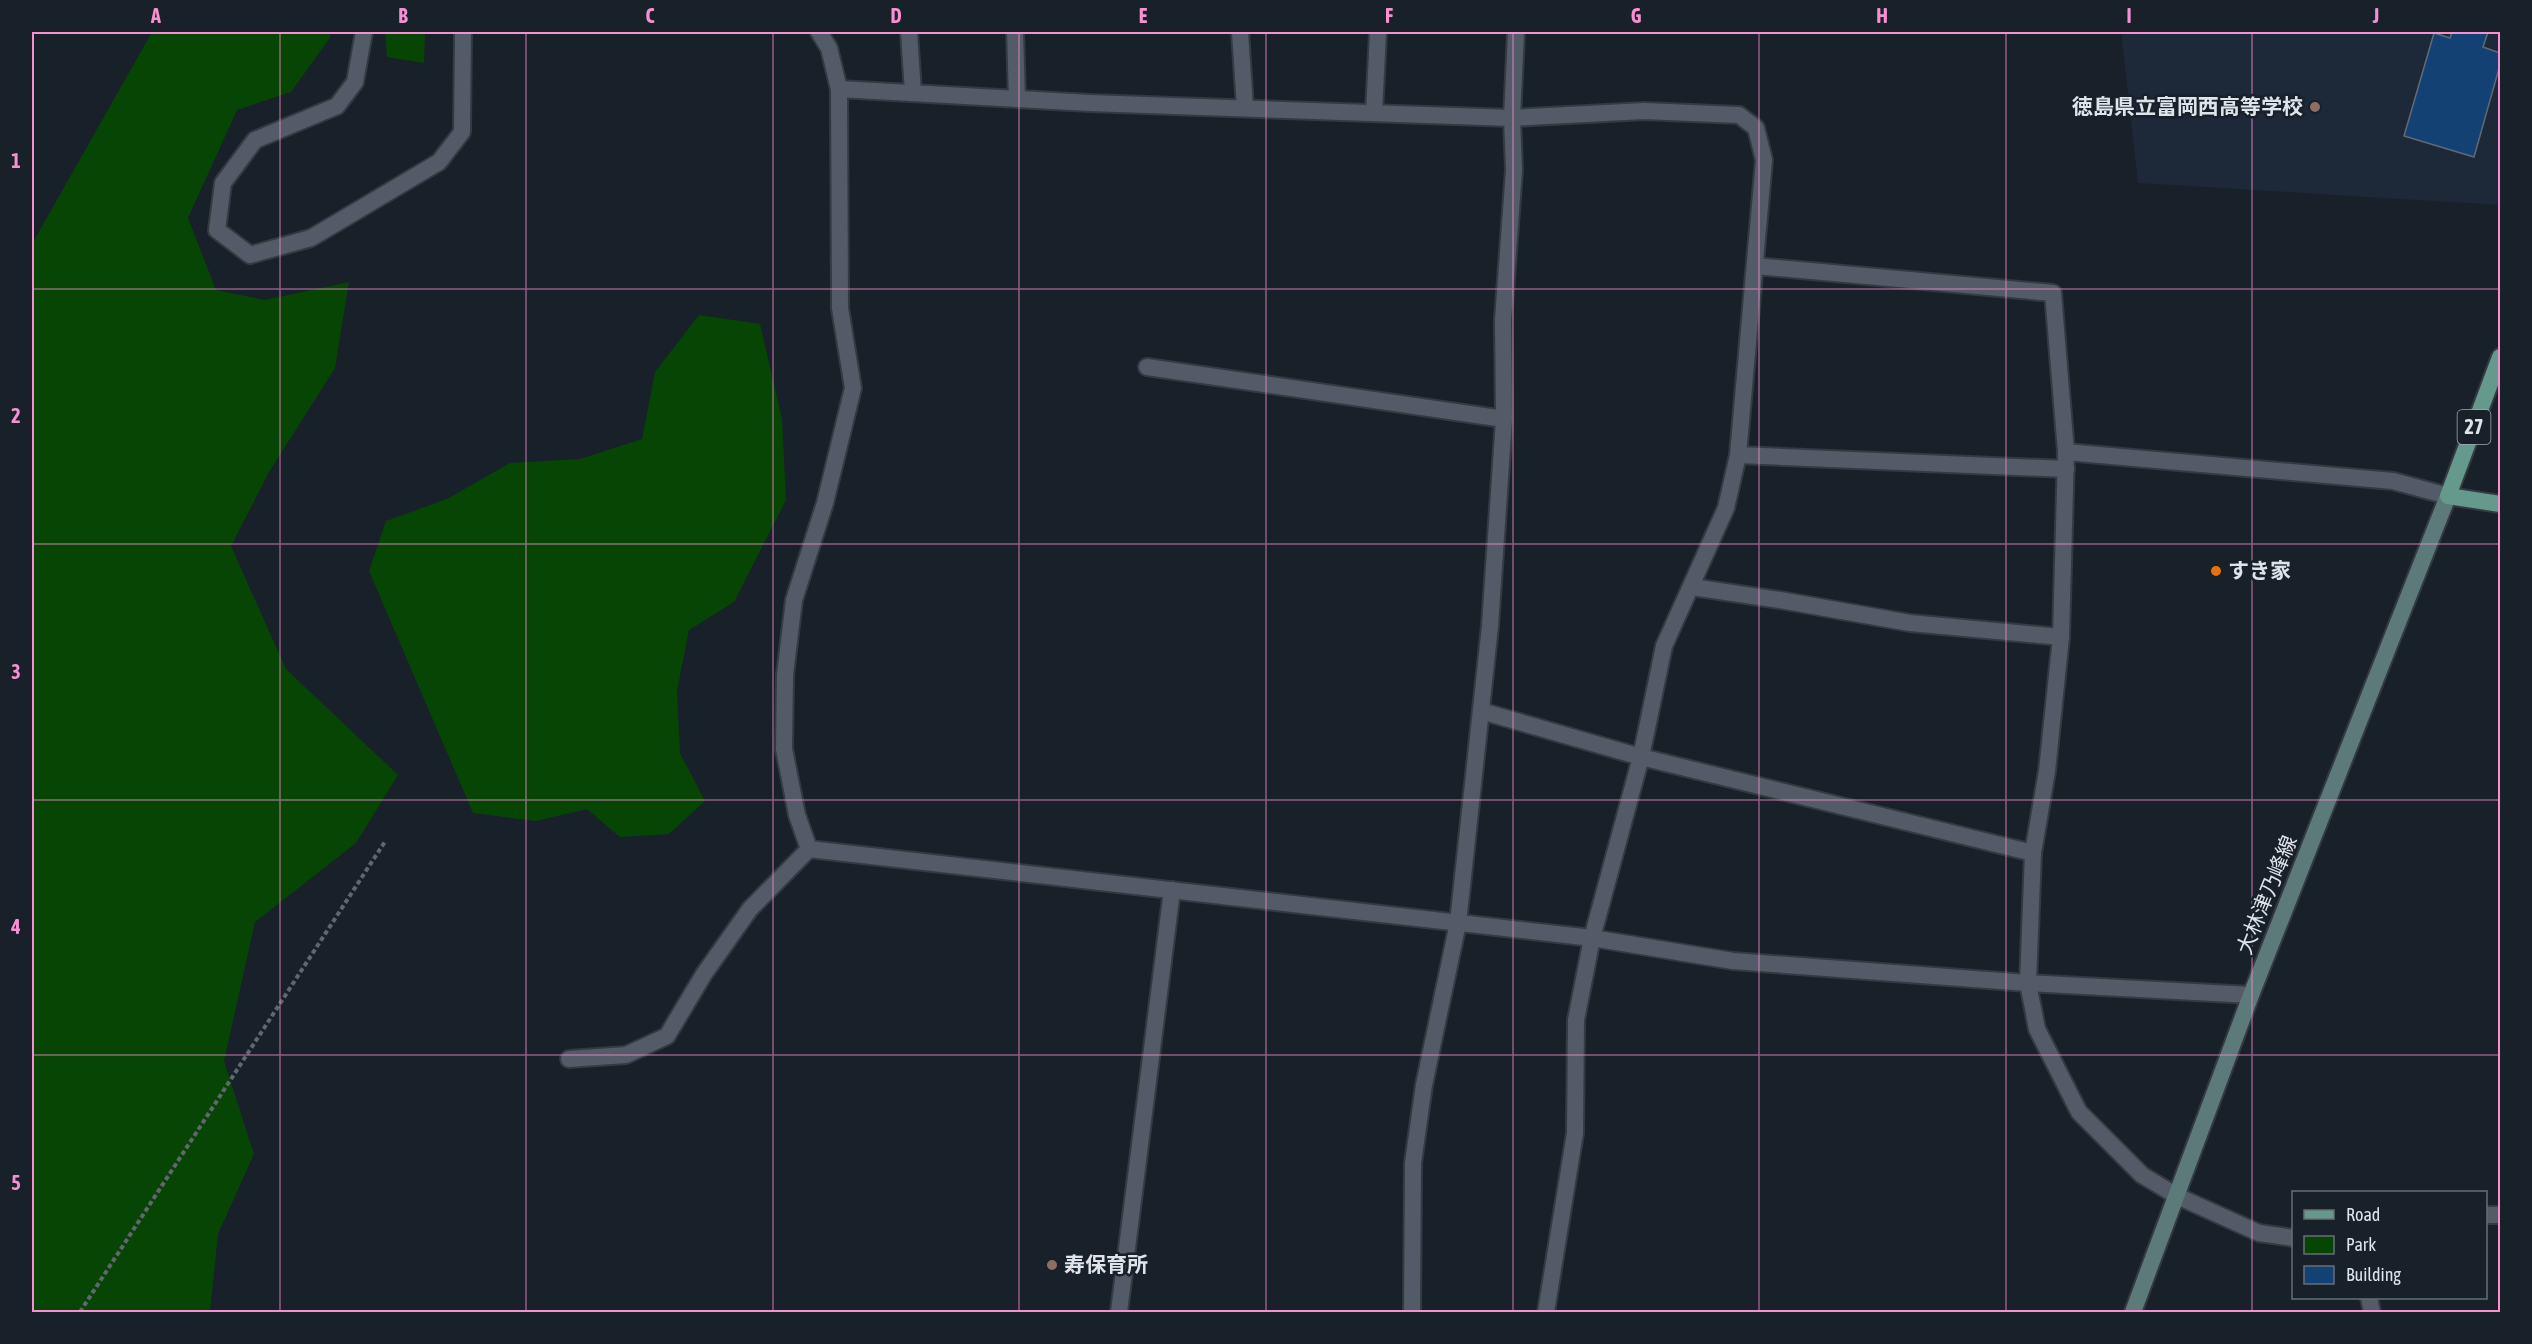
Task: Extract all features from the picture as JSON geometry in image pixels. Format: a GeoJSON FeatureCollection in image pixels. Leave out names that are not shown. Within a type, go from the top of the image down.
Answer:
{"type":"FeatureCollection","features":[{"type":"Feature","properties":{"kind":"main road","name":"27"},"geometry":{"type":"LineString","coordinates":[[2448,496],[2500,357]]}},
{"type":"Feature","properties":{"kind":"main road"},"geometry":{"type":"LineString","coordinates":[[2448,496],[2500,504]]}},
{"type":"Feature","properties":{"kind":"main road","name":"大林津乃峰線"},"geometry":{"type":"LineString","coordinates":[[2133,1312],[2252,995],[2448,496]]}},
{"type":"Feature","properties":{"kind":"street"},"geometry":{"type":"LineString","coordinates":[[364,32],[355,82],[337,106],[255,140],[223,183],[217,230],[250,255],[311,238],[439,162],[462,132],[463,32]]}},
{"type":"Feature","properties":{"kind":"street"},"geometry":{"type":"LineString","coordinates":[[809,849],[796,815],[784,748],[785,675],[794,600],[825,503],[853,388],[840,308],[839,89],[829,48],[819,32]]}},
{"type":"Feature","properties":{"kind":"street"},"geometry":{"type":"LineString","coordinates":[[909,32],[913,93]]}},
{"type":"Feature","properties":{"kind":"street"},"geometry":{"type":"LineString","coordinates":[[1015,32],[1017,99]]}},
{"type":"Feature","properties":{"kind":"street"},"geometry":{"type":"LineString","coordinates":[[1240,32],[1245,108]]}},
{"type":"Feature","properties":{"kind":"street"},"geometry":{"type":"LineString","coordinates":[[1374,113],[1378,32]]}},
{"type":"Feature","properties":{"kind":"street"},"geometry":{"type":"LineString","coordinates":[[1412,1312],[1413,1163],[1424,1085],[1458,923],[1490,626],[1504,420],[1503,320],[1514,170],[1512,118],[1516,32]]}},
{"type":"Feature","properties":{"kind":"street"},"geometry":{"type":"LineString","coordinates":[[839,89],[1017,99],[1512,118],[1644,111],[1739,115],[1756,128],[1764,160],[1738,455],[1726,508],[1664,646],[1641,757],[1592,938],[1576,1020],[1575,1133],[1546,1312]]}},
{"type":"Feature","properties":{"kind":"street"},"geometry":{"type":"LineString","coordinates":[[1755,266],[2053,293],[2066,461],[2061,637],[2048,771],[2033,853],[2028,982],[2037,1029],[2079,1112],[2142,1175],[2177,1196],[2259,1233],[2292,1238]]}},
{"type":"Feature","properties":{"kind":"street"},"geometry":{"type":"LineString","coordinates":[[1147,367],[1504,420]]}},
{"type":"Feature","properties":{"kind":"street"},"geometry":{"type":"LineString","coordinates":[[1738,455],[2066,461],[2392,481],[2448,496]]}},
{"type":"Feature","properties":{"kind":"street"},"geometry":{"type":"LineString","coordinates":[[1692,588],[1780,600],[1910,623],[2061,637]]}},
{"type":"Feature","properties":{"kind":"street"},"geometry":{"type":"LineString","coordinates":[[1481,711],[1641,757],[2033,853]]}},
{"type":"Feature","properties":{"kind":"street"},"geometry":{"type":"LineString","coordinates":[[809,849],[1592,938],[1732,961],[2252,995]]}},
{"type":"Feature","properties":{"kind":"street"},"geometry":{"type":"LineString","coordinates":[[568,1059],[626,1055],[667,1036],[704,974],[750,909],[809,849]]}},
{"type":"Feature","properties":{"kind":"street"},"geometry":{"type":"LineString","coordinates":[[1119,1312],[1172,890]]}},
{"type":"Feature","properties":{"kind":"path"},"geometry":{"type":"LineString","coordinates":[[80,1312],[386,840]]}},
{"type":"Feature","properties":{"kind":"shaded area","name":"徳島県立富岡西高等学校"},"geometry":{"type":"Polygon","coordinates":[[[2121,32],[2500,32],[2500,205],[2138,183],[2121,32]]]}},
{"type":"Feature","properties":{"kind":"green space"},"geometry":{"type":"Polygon","coordinates":[[[152,32],[330,32],[330,38],[291,92],[237,110],[188,218],[216,290],[265,300],[349,282],[335,368],[269,472],[231,546],[286,669],[398,775],[356,843],[255,922],[224,1061],[254,1154],[218,1234],[210,1312],[32,1312],[32,244],[152,32]]]}},
{"type":"Feature","properties":{"kind":"green space"},"geometry":{"type":"Polygon","coordinates":[[[385,32],[425,32],[424,63],[387,57],[385,32]]]}},
{"type":"Feature","properties":{"kind":"green space"},"geometry":{"type":"Polygon","coordinates":[[[699,315],[760,324],[782,419],[786,500],[734,602],[689,630],[677,691],[680,753],[705,801],[669,834],[620,837],[587,809],[536,821],[473,813],[369,571],[386,521],[447,499],[510,463],[580,459],[642,439],[655,372],[699,315]]]}},
{"type":"Feature","properties":{"kind":"building"},"geometry":{"type":"Polygon","coordinates":[[[2452,32],[2488,32],[2483,47],[2500,53],[2500,65],[2474,157],[2404,136],[2434,33],[2450,38],[2452,32]]]}},
{"type":"Feature","properties":{"kind":"place","name":"徳島県立富岡西高等学校"},"geometry":{"type":"Point","coordinates":[2315,107]}},
{"type":"Feature","properties":{"kind":"place","name":"すき家"},"geometry":{"type":"Point","coordinates":[2216,571]}},
{"type":"Feature","properties":{"kind":"place","name":"寿保育所"},"geometry":{"type":"Point","coordinates":[1052,1265]}}]}
